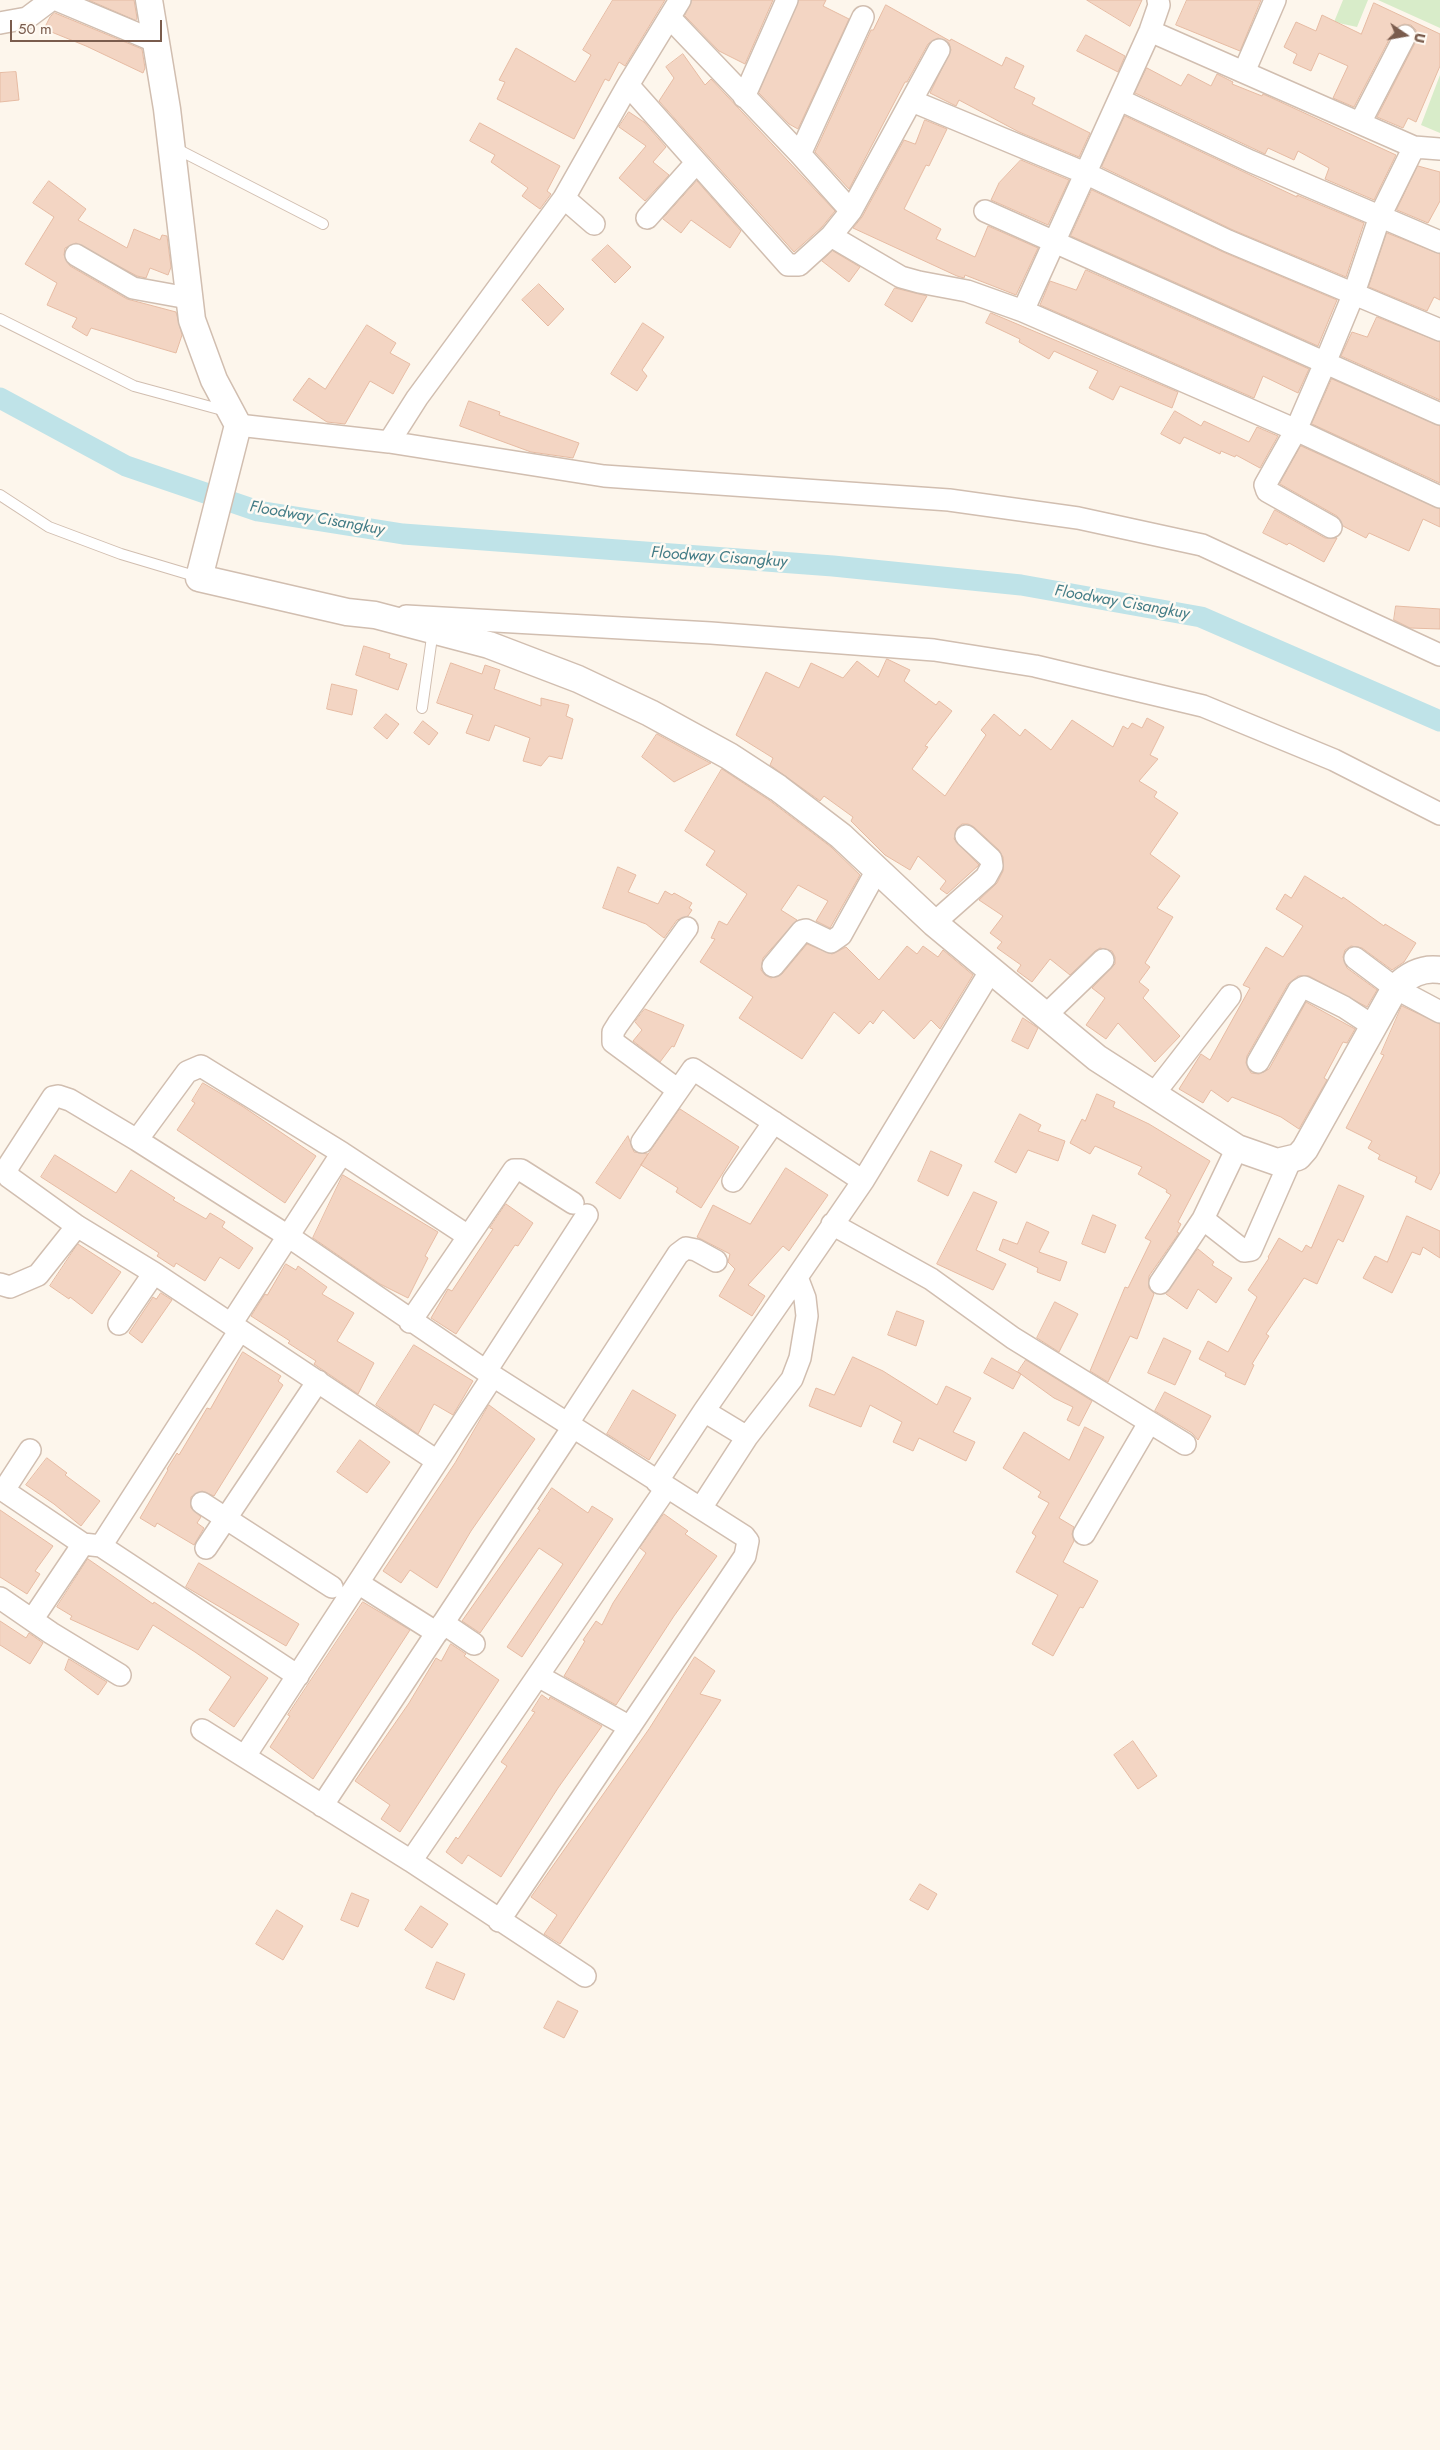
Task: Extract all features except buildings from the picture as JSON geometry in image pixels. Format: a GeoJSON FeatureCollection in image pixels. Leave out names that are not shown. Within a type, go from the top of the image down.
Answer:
{"type":"FeatureCollection","features":[{"type":"Feature","properties":{"kind":"street"},"geometry":{"type":"LineString","coordinates":[[0,23],[27,18],[51,0]]}},
{"type":"Feature","properties":{"kind":"street"},"geometry":{"type":"LineString","coordinates":[[57,0],[157,42]]}},
{"type":"Feature","properties":{"kind":"street"},"geometry":{"type":"LineString","coordinates":[[149,0],[157,42],[171,146],[188,298],[197,336],[214,380],[235,425],[200,574],[347,612],[740,635],[934,650],[1035,666],[1204,706],[1334,760],[1440,814]]}},
{"type":"Feature","properties":{"kind":"street"},"geometry":{"type":"LineString","coordinates":[[744,97],[787,0]]}},
{"type":"Feature","properties":{"kind":"street"},"geometry":{"type":"LineString","coordinates":[[1023,311],[1150,31],[1159,5],[1158,0]]}},
{"type":"Feature","properties":{"kind":"street"},"geometry":{"type":"LineString","coordinates":[[1244,72],[1276,0]]}},
{"type":"Feature","properties":{"kind":"street"},"geometry":{"type":"LineString","coordinates":[[389,442],[417,398],[564,198],[628,85],[675,9],[744,97],[800,154],[851,211]]}},
{"type":"Feature","properties":{"kind":"street"},"geometry":{"type":"LineString","coordinates":[[800,154],[863,17]]}},
{"type":"Feature","properties":{"kind":"street"},"geometry":{"type":"LineString","coordinates":[[1150,31],[1414,147],[1440,149]]}},
{"type":"Feature","properties":{"kind":"street"},"geometry":{"type":"LineString","coordinates":[[1360,123],[1405,36]]}},
{"type":"Feature","properties":{"kind":"street"},"geometry":{"type":"LineString","coordinates":[[628,85],[788,265],[799,265],[831,236],[851,211],[939,50]]}},
{"type":"Feature","properties":{"kind":"street"},"geometry":{"type":"LineString","coordinates":[[1120,100],[1250,161],[1440,242]]}},
{"type":"Feature","properties":{"kind":"street"},"geometry":{"type":"LineString","coordinates":[[912,101],[1085,173],[1228,241],[1440,330]]}},
{"type":"Feature","properties":{"kind":"street"},"geometry":{"type":"LineString","coordinates":[[1331,527],[1265,489],[1265,485],[1296,430],[1326,363],[1354,293],[1380,216],[1414,147]]}},
{"type":"Feature","properties":{"kind":"street"},"geometry":{"type":"LineString","coordinates":[[647,218],[696,162]]}},
{"type":"Feature","properties":{"kind":"street"},"geometry":{"type":"LineString","coordinates":[[564,198],[594,224]]}},
{"type":"Feature","properties":{"kind":"street"},"geometry":{"type":"LineString","coordinates":[[985,211],[1440,414]]}},
{"type":"Feature","properties":{"kind":"street"},"geometry":{"type":"LineString","coordinates":[[831,236],[901,277],[967,290],[1023,311],[1296,430],[1440,497]]}},
{"type":"Feature","properties":{"kind":"street"},"geometry":{"type":"LineString","coordinates":[[76,256],[134,288],[188,298]]}},
{"type":"Feature","properties":{"kind":"street"},"geometry":{"type":"LineString","coordinates":[[235,425],[389,442],[604,476],[949,500],[1078,518],[1202,544],[1440,655]]}},
{"type":"Feature","properties":{"kind":"street"},"geometry":{"type":"LineString","coordinates":[[375,615],[489,645],[578,679],[650,714],[729,756],[778,788],[825,824],[934,923],[1097,1058],[1238,1148],[1278,1162],[1298,1157],[1305,1149],[1395,988],[1405,978],[1418,971],[1440,970]]}},
{"type":"Feature","properties":{"kind":"street"},"geometry":{"type":"LineString","coordinates":[[934,923],[986,877],[992,866],[992,859],[966,836]]}},
{"type":"Feature","properties":{"kind":"street"},"geometry":{"type":"LineString","coordinates":[[773,966],[802,931],[806,930],[830,942],[841,935],[877,870]]}},
{"type":"Feature","properties":{"kind":"street"},"geometry":{"type":"LineString","coordinates":[[678,1090],[613,1042],[612,1036],[618,1024],[687,928]]}},
{"type":"Feature","properties":{"kind":"street"},"geometry":{"type":"LineString","coordinates":[[1355,958],[1395,988],[1440,1012]]}},
{"type":"Feature","properties":{"kind":"street"},"geometry":{"type":"LineString","coordinates":[[1045,1016],[1103,960]]}},
{"type":"Feature","properties":{"kind":"street"},"geometry":{"type":"LineString","coordinates":[[411,1861],[538,1676],[662,1485],[704,1411],[862,1181],[991,970]]}},
{"type":"Feature","properties":{"kind":"street"},"geometry":{"type":"LineString","coordinates":[[1258,1062],[1299,990],[1304,987],[1344,1006],[1373,1026]]}},
{"type":"Feature","properties":{"kind":"street"},"geometry":{"type":"LineString","coordinates":[[1154,1095],[1230,996]]}},
{"type":"Feature","properties":{"kind":"street"},"geometry":{"type":"LineString","coordinates":[[137,1140],[188,1072],[201,1066],[342,1152],[468,1236]]}},
{"type":"Feature","properties":{"kind":"street"},"geometry":{"type":"LineString","coordinates":[[642,1142],[693,1069],[862,1181]]}},
{"type":"Feature","properties":{"kind":"street"},"geometry":{"type":"LineString","coordinates":[[437,1461],[154,1273],[77,1226],[14,1182],[7,1173],[9,1165],[52,1099],[58,1096],[70,1100],[137,1140],[288,1236],[410,1322],[662,1485],[701,1508],[744,1536],[748,1541],[748,1549],[745,1556],[499,1921]]}},
{"type":"Feature","properties":{"kind":"street"},"geometry":{"type":"LineString","coordinates":[[733,1181],[774,1122]]}},
{"type":"Feature","properties":{"kind":"street"},"geometry":{"type":"LineString","coordinates":[[1160,1283],[1204,1219],[1238,1148]]}},
{"type":"Feature","properties":{"kind":"street"},"geometry":{"type":"LineString","coordinates":[[32,1620],[92,1545],[235,1327],[288,1236],[342,1152]]}},
{"type":"Feature","properties":{"kind":"street"},"geometry":{"type":"LineString","coordinates":[[1204,1219],[1244,1251],[1252,1250],[1291,1159]]}},
{"type":"Feature","properties":{"kind":"street"},"geometry":{"type":"LineString","coordinates":[[245,1756],[437,1461],[489,1374],[580,1209],[521,1170],[514,1170],[410,1322]]}},
{"type":"Feature","properties":{"kind":"street"},"geometry":{"type":"LineString","coordinates":[[832,1224],[931,1279],[1014,1338],[1184,1444]]}},
{"type":"Feature","properties":{"kind":"street"},"geometry":{"type":"LineString","coordinates":[[0,1284],[10,1287],[38,1276],[77,1226]]}},
{"type":"Feature","properties":{"kind":"street"},"geometry":{"type":"LineString","coordinates":[[322,1806],[440,1628],[678,1254],[686,1248],[696,1250],[716,1261]]}},
{"type":"Feature","properties":{"kind":"street"},"geometry":{"type":"LineString","coordinates":[[119,1324],[154,1273]]}},
{"type":"Feature","properties":{"kind":"street"},"geometry":{"type":"LineString","coordinates":[[701,1508],[747,1438],[792,1379],[800,1358],[806,1316],[805,1298],[797,1277]]}},
{"type":"Feature","properties":{"kind":"street"},"geometry":{"type":"LineString","coordinates":[[206,1548],[318,1381]]}},
{"type":"Feature","properties":{"kind":"street"},"geometry":{"type":"LineString","coordinates":[[704,1411],[747,1438]]}},
{"type":"Feature","properties":{"kind":"street"},"geometry":{"type":"LineString","coordinates":[[1084,1534],[1149,1423]]}},
{"type":"Feature","properties":{"kind":"street"},"geometry":{"type":"LineString","coordinates":[[30,1450],[2,1489],[298,1676]]}},
{"type":"Feature","properties":{"kind":"street"},"geometry":{"type":"LineString","coordinates":[[202,1503],[332,1587]]}},
{"type":"Feature","properties":{"kind":"street"},"geometry":{"type":"LineString","coordinates":[[358,1583],[440,1628],[474,1644]]}},
{"type":"Feature","properties":{"kind":"street"},"geometry":{"type":"LineString","coordinates":[[0,1598],[120,1675]]}},
{"type":"Feature","properties":{"kind":"street"},"geometry":{"type":"LineString","coordinates":[[538,1676],[630,1727]]}},
{"type":"Feature","properties":{"kind":"street"},"geometry":{"type":"LineString","coordinates":[[202,1730],[411,1861],[499,1921],[585,1976]]}},
{"type":"Feature","properties":{"kind":"lane"},"geometry":{"type":"LineString","coordinates":[[171,146],[323,224]]}},
{"type":"Feature","properties":{"kind":"lane"},"geometry":{"type":"LineString","coordinates":[[0,319],[134,386],[235,425]]}},
{"type":"Feature","properties":{"kind":"lane"},"geometry":{"type":"LineString","coordinates":[[0,495],[49,527],[122,554],[200,574]]}},
{"type":"Feature","properties":{"kind":"lane"},"geometry":{"type":"LineString","coordinates":[[422,708],[434,629]]}},
{"type":"Feature","properties":{"kind":"green space"},"geometry":{"type":"Polygon","coordinates":[[[1343,0],[1368,0],[1357,27],[1334,22],[1343,0]]]}},
{"type":"Feature","properties":{"kind":"green space"},"geometry":{"type":"Polygon","coordinates":[[[1378,0],[1440,0],[1440,28],[1378,0]]]}},
{"type":"Feature","properties":{"kind":"green space"},"geometry":{"type":"Polygon","coordinates":[[[1440,75],[1440,133],[1421,125],[1440,75]]]}},
{"type":"Feature","properties":{"kind":"waterway","name":"Floodway Cisangkuy"},"geometry":{"type":"LineString","coordinates":[[0,398],[126,466],[258,511],[403,534],[833,566],[1021,585],[1201,617],[1440,721]]}}]}
